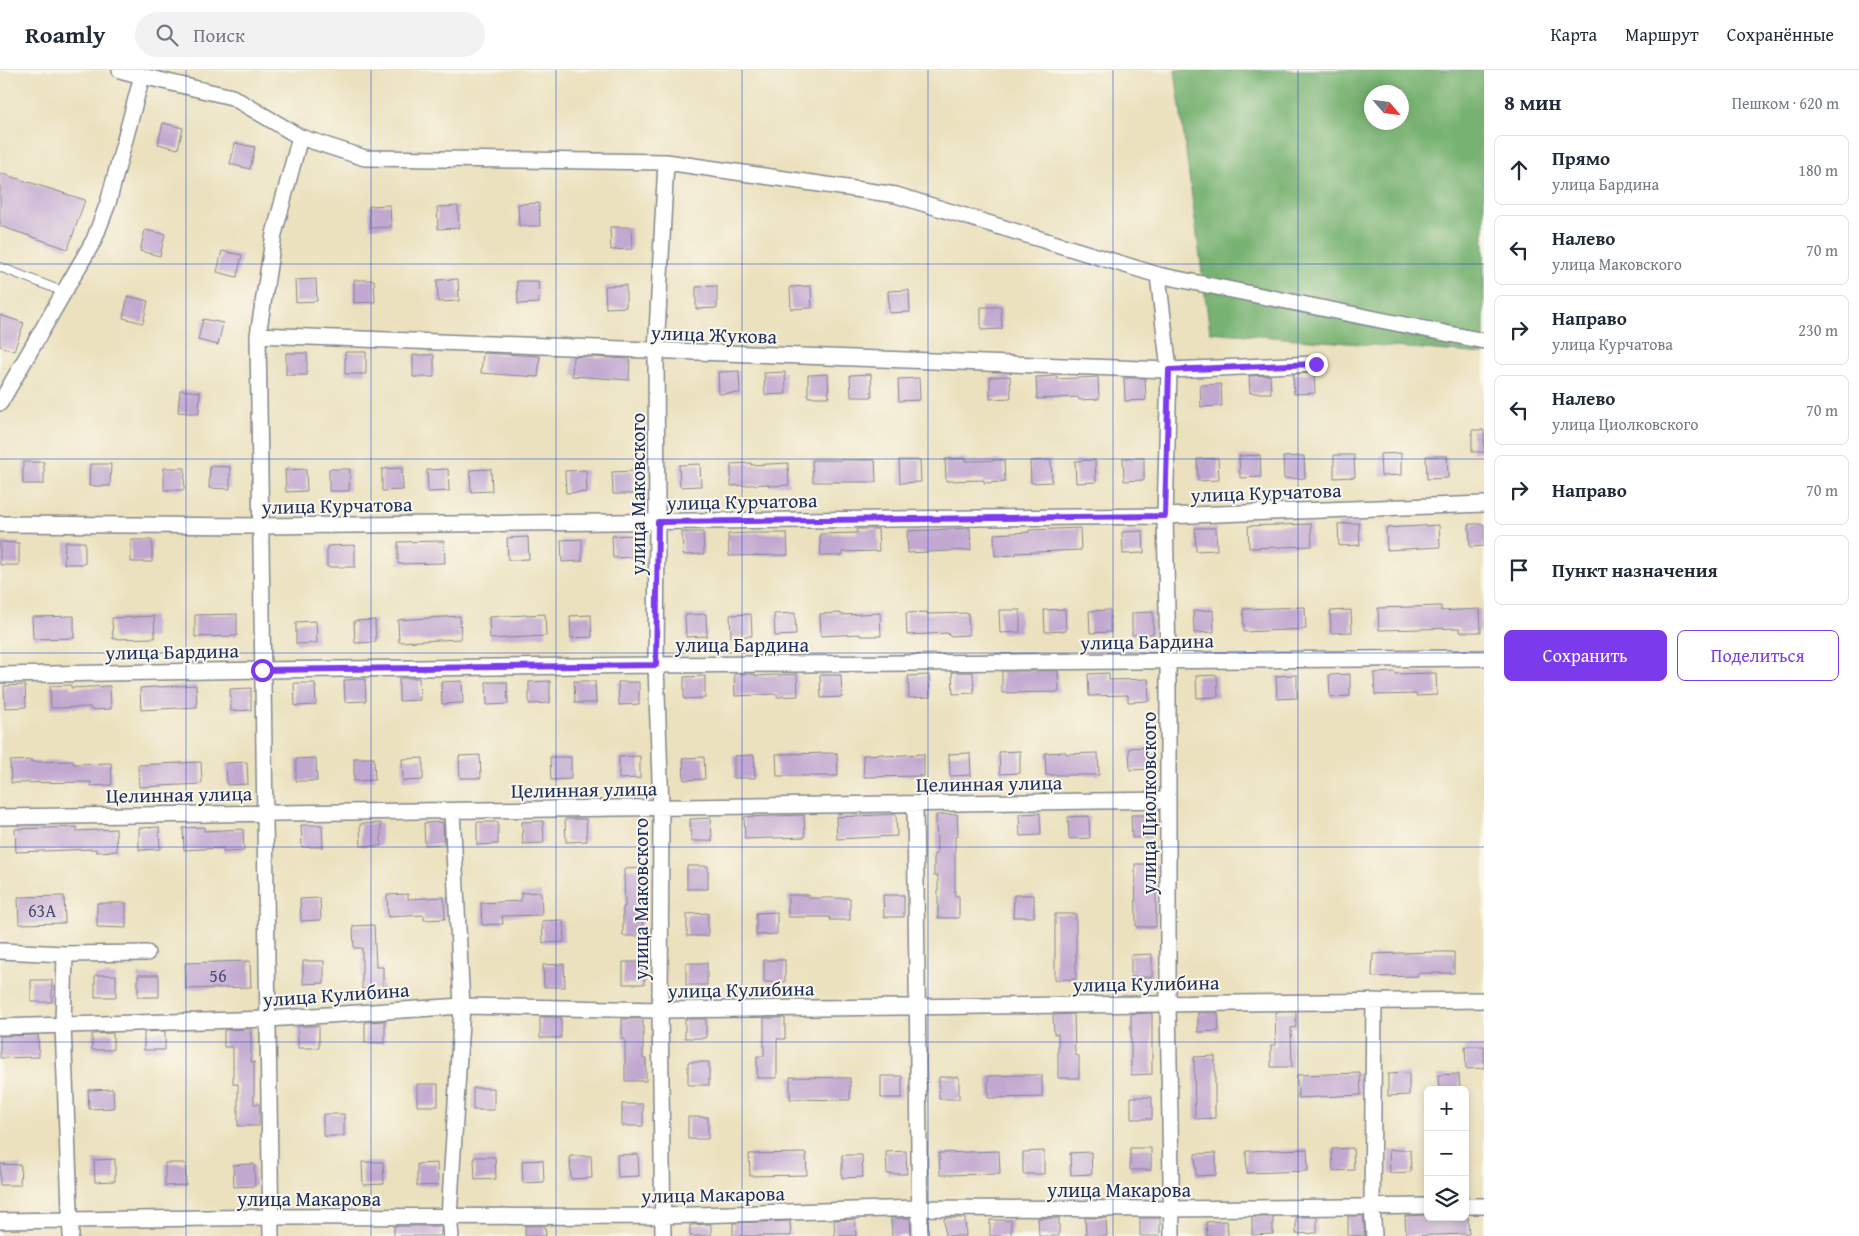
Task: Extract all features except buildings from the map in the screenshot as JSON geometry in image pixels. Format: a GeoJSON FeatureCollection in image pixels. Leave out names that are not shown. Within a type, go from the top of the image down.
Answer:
{"type":"FeatureCollection","features":[{"type":"Feature","properties":{"kind":"street"},"geometry":{"type":"LineString","coordinates":[[120,70],[232,97],[300,137],[365,158],[666,162],[896,195],[1158,275],[1484,341]]}},
{"type":"Feature","properties":{"kind":"street"},"geometry":{"type":"LineString","coordinates":[[0,403],[94,240],[108,204],[142,76]]}},
{"type":"Feature","properties":{"kind":"street"},"geometry":{"type":"LineString","coordinates":[[271,1236],[258,335],[274,234],[300,137]]}},
{"type":"Feature","properties":{"kind":"street","name":"улица Маковского"},"geometry":{"type":"LineString","coordinates":[[663,1236],[660,1010],[661,808],[656,665],[658,522],[656,352],[666,162]]}},
{"type":"Feature","properties":{"kind":"street","name":"улица Циолковского"},"geometry":{"type":"LineString","coordinates":[[1158,275],[1169,370],[1165,516],[1168,660],[1168,1003],[1172,1236]]}},
{"type":"Feature","properties":{"kind":"street","name":"улица Жукова"},"geometry":{"type":"LineString","coordinates":[[258,335],[656,352],[1169,370],[1316,364]]}},
{"type":"Feature","properties":{"kind":"street","name":"улица Курчатова"},"geometry":{"type":"LineString","coordinates":[[0,524],[260,526],[1165,516],[1484,504]]}},
{"type":"Feature","properties":{"kind":"street","name":"улица Бардина"},"geometry":{"type":"LineString","coordinates":[[0,675],[656,665],[1484,658]]}},
{"type":"Feature","properties":{"kind":"street","name":"Целинная улица"},"geometry":{"type":"LineString","coordinates":[[0,817],[1168,800]]}},
{"type":"Feature","properties":{"kind":"street"},"geometry":{"type":"LineString","coordinates":[[915,804],[920,1236]]}},
{"type":"Feature","properties":{"kind":"street"},"geometry":{"type":"LineString","coordinates":[[451,1236],[449,1218],[462,1006],[452,811]]}},
{"type":"Feature","properties":{"kind":"street"},"geometry":{"type":"LineString","coordinates":[[0,951],[65,954],[147,953]]}},
{"type":"Feature","properties":{"kind":"street"},"geometry":{"type":"LineString","coordinates":[[65,954],[63,1025],[71,1229]]}},
{"type":"Feature","properties":{"kind":"street","name":"улица Кулибина"},"geometry":{"type":"LineString","coordinates":[[0,1027],[268,1019],[462,1006],[660,1010],[1484,1000]]}},
{"type":"Feature","properties":{"kind":"street"},"geometry":{"type":"LineString","coordinates":[[1374,1001],[1372,1206],[1374,1236]]}},
{"type":"Feature","properties":{"kind":"street","name":"улица Макарова"},"geometry":{"type":"LineString","coordinates":[[0,1221],[71,1229],[270,1217],[662,1216],[920,1208],[1171,1209],[1424,1206]]}},
{"type":"Feature","properties":{"kind":"street"},"geometry":{"type":"LineString","coordinates":[[1469,1206],[1484,1206]]}},
{"type":"Feature","properties":{"kind":"lane"},"geometry":{"type":"LineString","coordinates":[[0,267],[64,292]]}},
{"type":"Feature","properties":{"kind":"green space"},"geometry":{"type":"Polygon","coordinates":[[[1175,70],[1484,70],[1484,354],[1210,332],[1175,70]]]}},
{"type":"Feature","properties":{"kind":"route"},"geometry":{"type":"LineString","coordinates":[[262,670],[656,665],[658,522],[1165,516],[1169,370],[1316,364]]}}]}
